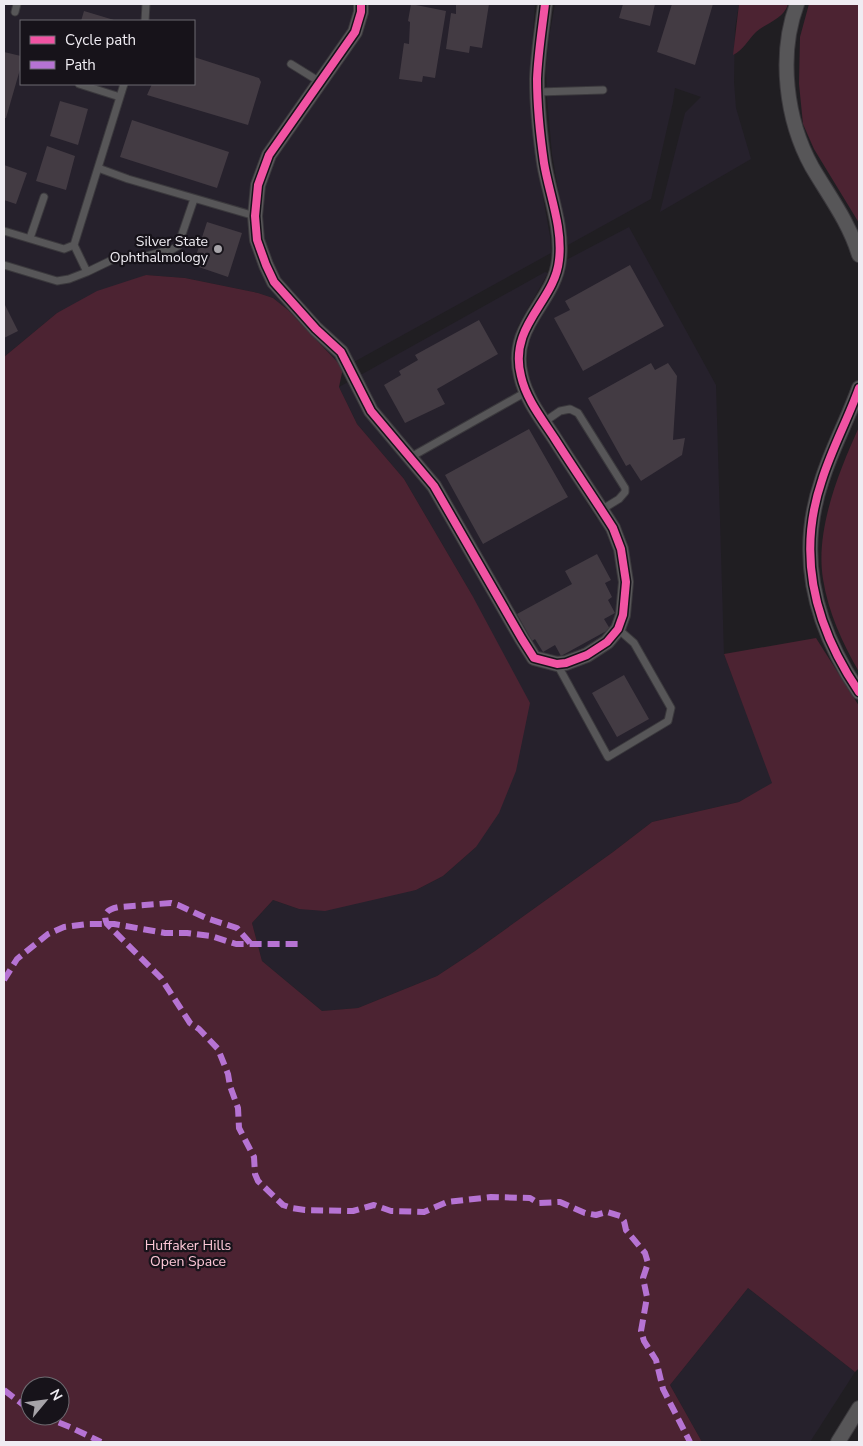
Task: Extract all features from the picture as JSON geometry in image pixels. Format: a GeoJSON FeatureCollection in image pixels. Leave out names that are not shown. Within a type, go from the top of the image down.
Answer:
{"type":"FeatureCollection","features":[{"type":"Feature","properties":{"kind":"street"},"geometry":{"type":"LineString","coordinates":[[361,4],[361,12],[355,32],[269,155],[258,186],[255,216],[258,240],[274,282],[316,329],[341,352],[371,411],[434,486],[534,658],[557,664],[566,663],[587,654],[607,642],[618,629],[623,615],[626,582],[620,549],[613,528],[544,422],[526,392],[520,376],[520,346],[524,332],[556,275],[560,248],[543,156],[538,92],[539,54],[545,4]]}},
{"type":"Feature","properties":{"kind":"street"},"geometry":{"type":"LineString","coordinates":[[796,4],[789,35],[787,64],[788,95],[793,121],[801,146],[850,230],[859,255]]}},
{"type":"Feature","properties":{"kind":"street"},"geometry":{"type":"LineString","coordinates":[[859,388],[821,480],[814,504],[809,550],[816,603],[825,629],[840,662],[859,692]]}},
{"type":"Feature","properties":{"kind":"street"},"geometry":{"type":"LineString","coordinates":[[838,1442],[859,1408]]}},
{"type":"Feature","properties":{"kind":"lane"},"geometry":{"type":"LineString","coordinates":[[15,12],[17,4]]}},
{"type":"Feature","properties":{"kind":"lane"},"geometry":{"type":"LineString","coordinates":[[145,20],[146,4]]}},
{"type":"Feature","properties":{"kind":"lane"},"geometry":{"type":"LineString","coordinates":[[291,64],[320,83]]}},
{"type":"Feature","properties":{"kind":"lane"},"geometry":{"type":"LineString","coordinates":[[82,85],[120,96]]}},
{"type":"Feature","properties":{"kind":"lane"},"geometry":{"type":"LineString","coordinates":[[86,272],[74,246],[124,85]]}},
{"type":"Feature","properties":{"kind":"lane"},"geometry":{"type":"LineString","coordinates":[[538,92],[602,90]]}},
{"type":"Feature","properties":{"kind":"lane"},"geometry":{"type":"LineString","coordinates":[[98,168],[194,199],[255,216]]}},
{"type":"Feature","properties":{"kind":"lane"},"geometry":{"type":"LineString","coordinates":[[30,238],[44,197]]}},
{"type":"Feature","properties":{"kind":"lane"},"geometry":{"type":"LineString","coordinates":[[4,265],[57,281],[69,279],[114,259],[139,258],[173,249],[178,246],[194,199]]}},
{"type":"Feature","properties":{"kind":"lane"},"geometry":{"type":"LineString","coordinates":[[4,230],[64,249],[74,246]]}},
{"type":"Feature","properties":{"kind":"lane"},"geometry":{"type":"LineString","coordinates":[[409,458],[526,392]]}},
{"type":"Feature","properties":{"kind":"lane"},"geometry":{"type":"LineString","coordinates":[[544,422],[560,412],[570,409],[578,413],[625,488],[625,492],[619,499],[601,510]]}},
{"type":"Feature","properties":{"kind":"lane"},"geometry":{"type":"LineString","coordinates":[[557,664],[608,756],[668,721],[671,708],[634,643],[618,629]]}},
{"type":"Feature","properties":{"kind":"shaded area"},"geometry":{"type":"Polygon","coordinates":[[[4,4],[535,4],[530,74],[531,100],[537,165],[550,236],[551,253],[343,368],[288,310],[273,298],[258,293],[185,278],[146,275],[57,313],[4,357],[4,4]]]}},
{"type":"Feature","properties":{"kind":"shaded area"},"geometry":{"type":"Polygon","coordinates":[[[555,4],[739,4],[735,28],[734,82],[736,108],[751,159],[660,212],[685,113],[701,97],[675,88],[651,199],[568,245],[552,154],[547,98],[546,68],[555,4]]]}},
{"type":"Feature","properties":{"kind":"shaded area"},"geometry":{"type":"Polygon","coordinates":[[[629,227],[716,385],[724,654],[773,783],[739,802],[652,822],[475,951],[437,976],[358,1008],[322,1011],[262,961],[252,923],[273,900],[299,909],[416,890],[443,876],[476,847],[472,595],[404,479],[357,424],[339,387],[545,272],[548,273],[518,326],[511,359],[513,376],[526,406],[597,519],[612,512],[542,406],[534,391],[528,373],[527,358],[529,341],[535,326],[561,283],[565,272],[566,260],[629,227]]]}},
{"type":"Feature","properties":{"kind":"shaded area"},"geometry":{"type":"Polygon","coordinates":[[[748,1288],[855,1372],[810,1442],[702,1442],[670,1385],[748,1288]]]}},
{"type":"Feature","properties":{"kind":"green space"},"geometry":{"type":"Polygon","coordinates":[[[739,4],[788,4],[783,13],[756,32],[743,48],[733,55],[739,4]]]}},
{"type":"Feature","properties":{"kind":"green space"},"geometry":{"type":"Polygon","coordinates":[[[809,4],[859,4],[859,223],[814,149],[803,124],[799,84],[800,37],[809,4]]]}},
{"type":"Feature","properties":{"kind":"green space","name":"Huffaker Hills Open Space"},"geometry":{"type":"Polygon","coordinates":[[[146,275],[185,278],[258,293],[273,298],[288,310],[343,368],[339,387],[357,424],[404,479],[472,595],[530,703],[516,771],[499,813],[476,847],[443,876],[416,890],[325,911],[299,909],[273,900],[252,923],[262,961],[322,1011],[358,1008],[437,976],[475,951],[652,822],[739,802],[772,783],[724,654],[816,638],[859,706],[859,1368],[855,1372],[748,1288],[670,1385],[702,1442],[4,1442],[4,357],[57,313],[97,291],[146,275]]]}},
{"type":"Feature","properties":{"kind":"green space"},"geometry":{"type":"Polygon","coordinates":[[[859,427],[859,672],[832,616],[825,591],[821,560],[822,541],[830,501],[859,427]]]}},
{"type":"Feature","properties":{"kind":"building"},"geometry":{"type":"Polygon","coordinates":[[[411,4],[446,11],[435,78],[423,76],[422,82],[399,79],[404,43],[409,44],[410,22],[408,21],[411,4]]]}},
{"type":"Feature","properties":{"kind":"building"},"geometry":{"type":"Polygon","coordinates":[[[456,4],[489,4],[482,48],[470,46],[469,53],[446,49],[451,13],[456,14],[456,4]]]}},
{"type":"Feature","properties":{"kind":"building"},"geometry":{"type":"Polygon","coordinates":[[[623,4],[655,4],[650,26],[619,18],[623,4]]]}},
{"type":"Feature","properties":{"kind":"building"},"geometry":{"type":"Polygon","coordinates":[[[672,4],[713,4],[695,65],[657,52],[672,4]]]}},
{"type":"Feature","properties":{"kind":"building"},"geometry":{"type":"Polygon","coordinates":[[[84,11],[114,20],[81,20],[84,11]]]}},
{"type":"Feature","properties":{"kind":"building"},"geometry":{"type":"Polygon","coordinates":[[[4,52],[20,56],[20,69],[6,118],[4,118],[4,52]]]}},
{"type":"Feature","properties":{"kind":"building"},"geometry":{"type":"Polygon","coordinates":[[[195,57],[259,78],[261,82],[248,125],[147,95],[152,85],[195,85],[195,57]]]}},
{"type":"Feature","properties":{"kind":"building"},"geometry":{"type":"Polygon","coordinates":[[[60,101],[88,109],[78,145],[50,136],[60,101]]]}},
{"type":"Feature","properties":{"kind":"building"},"geometry":{"type":"Polygon","coordinates":[[[132,120],[229,152],[217,188],[120,157],[132,120]]]}},
{"type":"Feature","properties":{"kind":"building"},"geometry":{"type":"Polygon","coordinates":[[[47,146],[75,156],[66,190],[36,181],[47,146]]]}},
{"type":"Feature","properties":{"kind":"building"},"geometry":{"type":"Polygon","coordinates":[[[4,165],[27,173],[16,204],[4,200],[4,165]]]}},
{"type":"Feature","properties":{"kind":"building","name":"Silver State Ophthalmology"},"geometry":{"type":"Polygon","coordinates":[[[207,222],[242,233],[228,277],[193,265],[207,222]]]}},
{"type":"Feature","properties":{"kind":"building"},"geometry":{"type":"Polygon","coordinates":[[[630,265],[664,326],[583,371],[554,318],[570,310],[565,301],[630,265]]]}},
{"type":"Feature","properties":{"kind":"building"},"geometry":{"type":"Polygon","coordinates":[[[4,303],[18,331],[4,338],[4,303]]]}},
{"type":"Feature","properties":{"kind":"building"},"geometry":{"type":"Polygon","coordinates":[[[479,320],[498,354],[437,389],[445,404],[405,423],[384,385],[401,375],[399,371],[418,360],[415,355],[479,320]]]}},
{"type":"Feature","properties":{"kind":"building"},"geometry":{"type":"Polygon","coordinates":[[[651,363],[655,370],[668,363],[677,376],[673,440],[685,438],[682,455],[641,481],[630,464],[626,466],[588,398],[651,363]]]}},
{"type":"Feature","properties":{"kind":"building"},"geometry":{"type":"Polygon","coordinates":[[[529,429],[568,497],[483,544],[445,475],[529,429]]]}},
{"type":"Feature","properties":{"kind":"building"},"geometry":{"type":"Polygon","coordinates":[[[597,554],[611,580],[605,583],[612,597],[608,600],[615,613],[604,619],[610,629],[561,656],[555,645],[543,652],[535,639],[532,641],[517,614],[572,584],[565,571],[597,554]]]}},
{"type":"Feature","properties":{"kind":"building"},"geometry":{"type":"Polygon","coordinates":[[[624,675],[649,719],[617,737],[592,693],[624,675]]]}},
{"type":"Feature","properties":{"kind":"marked path"},"geometry":{"type":"LineString","coordinates":[[250,943],[237,928],[206,918],[171,903],[119,907],[109,910],[105,917],[107,924],[161,978],[190,1023],[199,1029],[218,1049],[238,1108],[239,1128],[254,1157],[255,1174],[258,1181],[283,1205],[305,1210],[353,1211],[374,1205],[391,1211],[424,1212],[447,1202],[491,1197],[530,1198],[538,1203],[560,1202],[585,1213],[596,1215],[607,1212],[620,1216],[624,1221],[626,1230],[645,1253],[648,1263],[643,1278],[647,1297],[641,1331],[644,1341],[656,1360],[663,1389],[690,1442]]}},
{"type":"Feature","properties":{"kind":"marked path"},"geometry":{"type":"LineString","coordinates":[[4,980],[17,959],[48,934],[64,927],[87,924],[114,924],[165,933],[211,936],[236,944],[300,944]]}},
{"type":"Feature","properties":{"kind":"marked path"},"geometry":{"type":"LineString","coordinates":[[4,1390],[20,1402]]}},
{"type":"Feature","properties":{"kind":"marked path"},"geometry":{"type":"LineString","coordinates":[[67,1426],[101,1442]]}},
{"type":"Feature","properties":{"kind":"cycle path"},"geometry":{"type":"LineString","coordinates":[[361,4],[361,12],[355,32],[269,155],[258,185],[255,216],[257,240],[274,282],[316,329],[341,352],[371,411],[434,486],[534,658],[557,664],[566,663],[587,655],[607,642],[618,629],[623,615],[626,582],[621,549],[613,528],[535,409],[521,376],[519,358],[521,342],[526,328],[550,289],[556,275],[560,248],[555,211],[544,163],[538,100],[537,79],[545,4]]}},
{"type":"Feature","properties":{"kind":"cycle path"},"geometry":{"type":"LineString","coordinates":[[859,388],[830,456],[822,480],[814,508],[811,536],[814,590],[821,616],[831,642],[859,692]]}},
{"type":"Feature","properties":{"kind":"place","name":"Silver State Ophthalmology"},"geometry":{"type":"Point","coordinates":[218,249]}}]}
